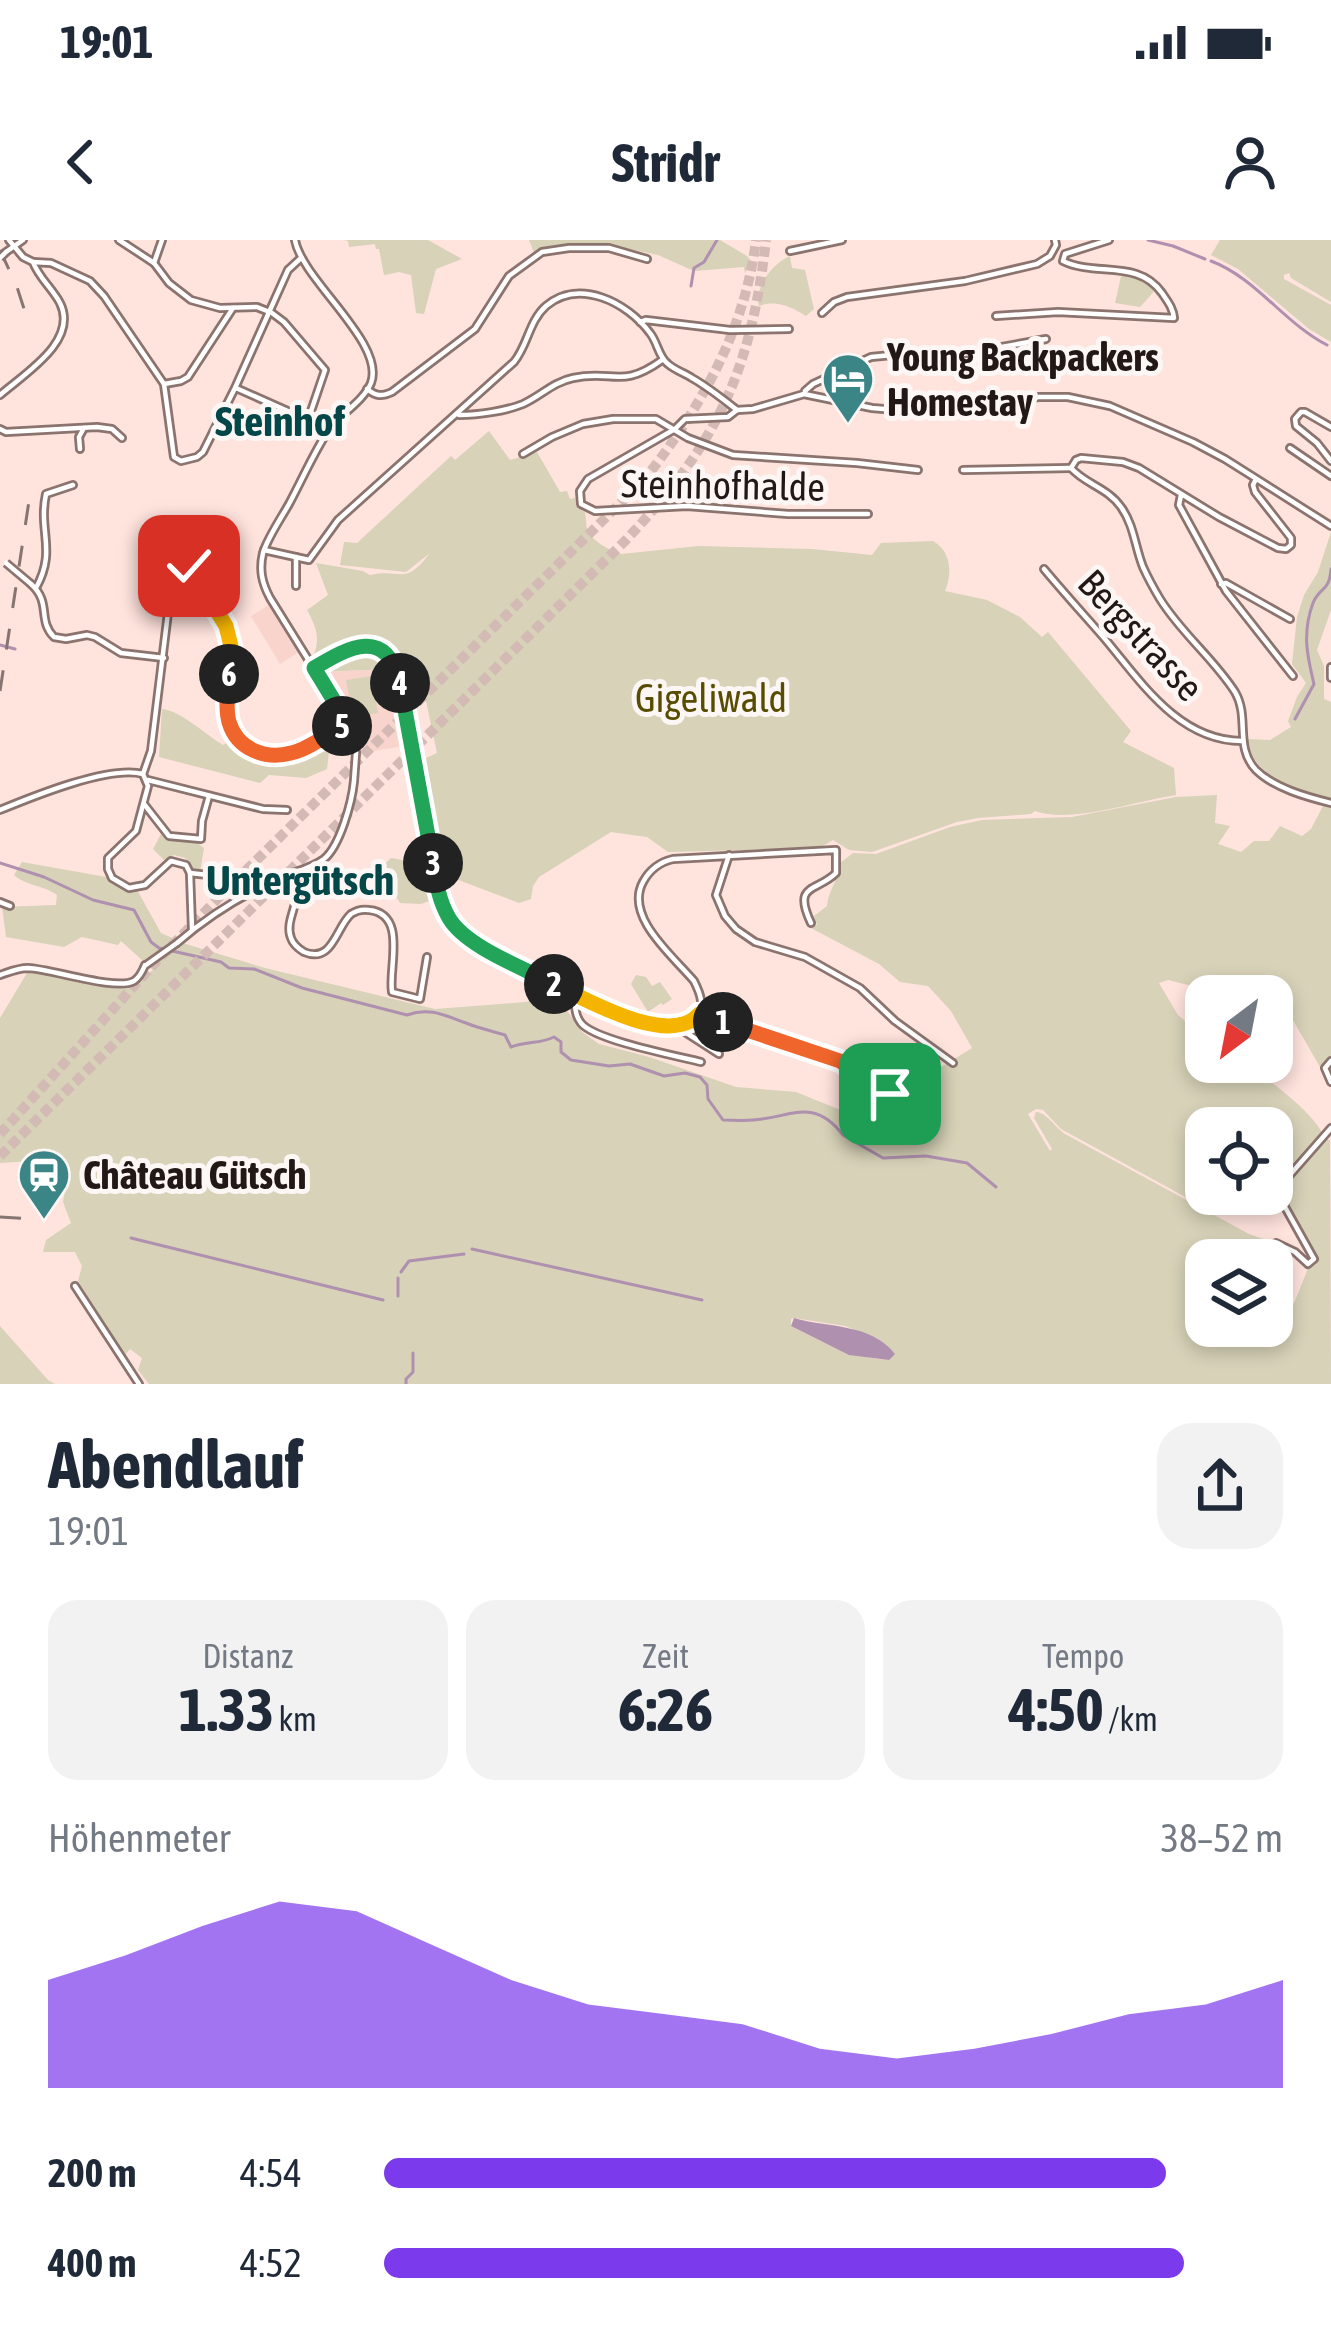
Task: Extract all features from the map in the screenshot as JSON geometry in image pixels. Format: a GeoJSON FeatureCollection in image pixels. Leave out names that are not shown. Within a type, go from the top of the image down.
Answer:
{"type":"FeatureCollection","features":[{"type":"Feature","properties":{"kind":"street"},"geometry":{"type":"LineString","coordinates":[[0,258],[12,243],[23,240]]}},
{"type":"Feature","properties":{"kind":"street"},"geometry":{"type":"LineString","coordinates":[[119,240],[154,263],[191,300],[220,308],[257,307],[284,322],[325,370],[308,419]]}},
{"type":"Feature","properties":{"kind":"street"},"geometry":{"type":"LineString","coordinates":[[154,263],[162,240]]}},
{"type":"Feature","properties":{"kind":"street"},"geometry":{"type":"LineString","coordinates":[[0,975],[32,968],[102,982],[134,980],[192,929],[258,889],[320,862],[330,852],[349,808],[356,753],[353,735],[265,587],[261,569],[264,550],[328,431],[368,389],[372,376],[368,354],[301,258],[295,240]]}},
{"type":"Feature","properties":{"kind":"street"},"geometry":{"type":"LineString","coordinates":[[790,251],[842,240]]}},
{"type":"Feature","properties":{"kind":"street"},"geometry":{"type":"LineString","coordinates":[[822,313],[847,297],[965,281],[1037,264],[1051,256],[1055,240]]}},
{"type":"Feature","properties":{"kind":"street"},"geometry":{"type":"LineString","coordinates":[[996,316],[1058,312],[1174,318],[1174,310],[1155,283],[1143,275],[1085,269],[1063,261],[1065,254],[1108,240]]}},
{"type":"Feature","properties":{"kind":"street"},"geometry":{"type":"LineString","coordinates":[[12,243],[22,257],[51,263],[98,289],[164,384],[174,457],[181,461],[202,452],[288,270],[301,258]]}},
{"type":"Feature","properties":{"kind":"street"},"geometry":{"type":"LineString","coordinates":[[368,389],[376,395],[392,392],[476,328],[509,276],[542,252],[609,248],[647,259]]}},
{"type":"Feature","properties":{"kind":"street"},"geometry":{"type":"LineString","coordinates":[[0,395],[50,350],[62,332],[58,300],[33,262]]}},
{"type":"Feature","properties":{"kind":"street"},"geometry":{"type":"LineString","coordinates":[[264,550],[309,560],[338,520],[514,362],[534,320],[556,299],[580,292],[605,298],[640,322],[662,360],[737,410]]}},
{"type":"Feature","properties":{"kind":"street"},"geometry":{"type":"LineString","coordinates":[[164,384],[188,377],[233,308]]}},
{"type":"Feature","properties":{"kind":"street"},"geometry":{"type":"LineString","coordinates":[[640,322],[730,330],[789,329]]}},
{"type":"Feature","properties":{"kind":"street"},"geometry":{"type":"LineString","coordinates":[[804,394],[813,384],[871,357],[946,357],[1046,339]]}},
{"type":"Feature","properties":{"kind":"street"},"geometry":{"type":"LineString","coordinates":[[456,413],[523,404],[569,379],[589,375],[625,379],[662,360]]}},
{"type":"Feature","properties":{"kind":"street"},"geometry":{"type":"LineString","coordinates":[[236,388],[328,431]]}},
{"type":"Feature","properties":{"kind":"street"},"geometry":{"type":"LineString","coordinates":[[918,470],[733,455],[675,429],[689,418],[725,418],[737,410],[804,394],[872,409],[919,412],[1052,396],[1088,401],[1193,442],[1331,526]]}},
{"type":"Feature","properties":{"kind":"street"},"geometry":{"type":"LineString","coordinates":[[1331,427],[1306,412],[1295,419],[1296,426],[1331,461]]}},
{"type":"Feature","properties":{"kind":"street","name":"Steinhofhalde"},"geometry":{"type":"LineString","coordinates":[[524,454],[583,424],[656,419],[675,429]]}},
{"type":"Feature","properties":{"kind":"street"},"geometry":{"type":"LineString","coordinates":[[80,448],[84,428]]}},
{"type":"Feature","properties":{"kind":"street"},"geometry":{"type":"LineString","coordinates":[[0,429],[112,430],[122,439]]}},
{"type":"Feature","properties":{"kind":"street","name":"Steinhofhalde"},"geometry":{"type":"LineString","coordinates":[[675,429],[588,479],[580,491],[581,504],[595,511],[687,506],[868,514]]}},
{"type":"Feature","properties":{"kind":"street"},"geometry":{"type":"LineString","coordinates":[[1290,448],[1331,476]]}},
{"type":"Feature","properties":{"kind":"street"},"geometry":{"type":"LineString","coordinates":[[963,470],[1071,468],[1081,458],[1123,462],[1286,549],[1291,538],[1255,493],[1256,479]]}},
{"type":"Feature","properties":{"kind":"street","name":"Bergstrasse"},"geometry":{"type":"LineString","coordinates":[[1044,569],[1161,705],[1194,729],[1241,741],[1243,712],[1238,698],[1157,595],[1125,513],[1108,493],[1071,468]]}},
{"type":"Feature","properties":{"kind":"street"},"geometry":{"type":"LineString","coordinates":[[33,586],[49,555],[42,515],[46,494],[73,485]]}},
{"type":"Feature","properties":{"kind":"street"},"geometry":{"type":"LineString","coordinates":[[1182,494],[1180,505],[1221,584],[1293,676]]}},
{"type":"Feature","properties":{"kind":"street"},"geometry":{"type":"LineString","coordinates":[[296,556],[296,586]]}},
{"type":"Feature","properties":{"kind":"street"},"geometry":{"type":"LineString","coordinates":[[3,560],[44,601],[45,626],[54,637],[87,635],[121,653],[164,658]]}},
{"type":"Feature","properties":{"kind":"street"},"geometry":{"type":"LineString","coordinates":[[192,929],[190,873],[181,861],[171,861],[136,888],[120,885],[108,868],[116,847],[133,836],[144,804],[173,572],[180,563],[195,573],[229,634],[229,722],[236,737],[257,752],[290,754],[347,722]]}},
{"type":"Feature","properties":{"kind":"street"},"geometry":{"type":"LineString","coordinates":[[1221,584],[1290,619]]}},
{"type":"Feature","properties":{"kind":"street"},"geometry":{"type":"LineString","coordinates":[[314,668],[358,645],[389,657],[399,676],[440,901],[454,926],[472,940],[576,995],[657,1026],[681,1026],[699,1014],[699,991],[642,917],[639,891],[647,874],[663,861],[836,850],[836,873],[806,895],[811,923]]}},
{"type":"Feature","properties":{"kind":"street"},"geometry":{"type":"LineString","coordinates":[[1331,667],[1331,678]]}},
{"type":"Feature","properties":{"kind":"street"},"geometry":{"type":"LineString","coordinates":[[1241,741],[1249,761],[1263,775],[1331,803]]}},
{"type":"Feature","properties":{"kind":"street"},"geometry":{"type":"LineString","coordinates":[[0,810],[105,774],[135,772],[209,796],[287,810]]}},
{"type":"Feature","properties":{"kind":"street"},"geometry":{"type":"LineString","coordinates":[[144,804],[169,836],[201,839],[209,796]]}},
{"type":"Feature","properties":{"kind":"street"},"geometry":{"type":"LineString","coordinates":[[729,855],[716,895],[736,929],[766,947],[805,957],[860,988],[952,1063]]}},
{"type":"Feature","properties":{"kind":"street"},"geometry":{"type":"LineString","coordinates":[[190,873],[235,878]]}},
{"type":"Feature","properties":{"kind":"street"},"geometry":{"type":"LineString","coordinates":[[292,873],[297,892],[290,933],[303,951],[316,954],[328,949],[347,919],[364,910],[378,912],[392,927],[392,992],[420,999],[427,957]]}},
{"type":"Feature","properties":{"kind":"street"},"geometry":{"type":"LineString","coordinates":[[0,902],[10,906]]}},
{"type":"Feature","properties":{"kind":"street"},"geometry":{"type":"LineString","coordinates":[[576,995],[576,1012],[586,1028],[701,1062]]}},
{"type":"Feature","properties":{"kind":"street"},"geometry":{"type":"LineString","coordinates":[[699,1014],[840,1061],[890,1094]]}},
{"type":"Feature","properties":{"kind":"street"},"geometry":{"type":"LineString","coordinates":[[681,1026],[719,1054]]}},
{"type":"Feature","properties":{"kind":"street"},"geometry":{"type":"LineString","coordinates":[[1331,1061],[1325,1068],[1331,1082]]}},
{"type":"Feature","properties":{"kind":"street"},"geometry":{"type":"LineString","coordinates":[[1293,1251],[1308,1264],[1314,1259],[1285,1207],[1281,1185],[1331,1128]]}},
{"type":"Feature","properties":{"kind":"street"},"geometry":{"type":"LineString","coordinates":[[74,1286],[139,1384]]}},
{"type":"Feature","properties":{"kind":"shaded area"},"geometry":{"type":"Polygon","coordinates":[[[269,605],[299,652],[280,664],[251,616],[269,605]]]}},
{"type":"Feature","properties":{"kind":"shaded area"},"geometry":{"type":"Polygon","coordinates":[[[391,669],[405,746],[361,753],[357,730],[326,681],[327,672],[391,669]]]}},
{"type":"Feature","properties":{"kind":"shaded area"},"geometry":{"type":"Polygon","coordinates":[[[794,1318],[861,1332],[895,1354],[889,1360],[849,1355],[791,1326],[794,1318]]]}},
{"type":"Feature","properties":{"kind":"green space"},"geometry":{"type":"Polygon","coordinates":[[[344,240],[428,240],[462,259],[436,269],[424,314],[416,313],[411,275],[384,275],[375,244],[349,247],[344,240]]]}},
{"type":"Feature","properties":{"kind":"green space"},"geometry":{"type":"Polygon","coordinates":[[[529,240],[720,240],[751,261],[745,273],[744,267],[694,271],[658,255],[615,246],[563,246],[535,255],[529,240]]]}},
{"type":"Feature","properties":{"kind":"green space"},"geometry":{"type":"Polygon","coordinates":[[[1220,240],[1331,240],[1331,302],[1289,273],[1284,279],[1331,305],[1331,342],[1238,269],[1211,255],[1220,240]]]}},
{"type":"Feature","properties":{"kind":"green space"},"geometry":{"type":"Polygon","coordinates":[[[790,256],[792,268],[805,270],[814,309],[806,316],[783,305],[759,306],[766,276],[790,256]]]}},
{"type":"Feature","properties":{"kind":"green space"},"geometry":{"type":"Polygon","coordinates":[[[1122,272],[1157,288],[1140,307],[1115,303],[1122,272]]]}},
{"type":"Feature","properties":{"kind":"green space","name":"Gigeliwald"},"geometry":{"type":"Polygon","coordinates":[[[489,431],[510,460],[537,452],[560,492],[567,491],[585,512],[593,538],[621,554],[699,546],[872,555],[881,543],[933,541],[949,564],[945,591],[987,600],[1020,617],[1042,637],[1048,632],[1131,731],[1123,742],[1174,768],[1176,795],[1085,813],[1035,811],[978,818],[872,852],[849,850],[833,840],[819,848],[668,852],[647,837],[611,832],[539,877],[531,899],[519,903],[440,873],[431,876],[432,900],[400,903],[379,869],[391,858],[414,862],[436,854],[404,768],[437,753],[419,668],[317,672],[312,659],[317,634],[307,610],[328,595],[316,563],[370,575],[403,574],[414,570],[430,553],[406,572],[340,565],[344,542],[357,543],[451,456],[455,460],[489,431]]]}},
{"type":"Feature","properties":{"kind":"green space"},"geometry":{"type":"Polygon","coordinates":[[[1331,532],[1331,610],[1317,650],[1324,666],[1324,699],[1331,702],[1331,801],[1267,773],[1246,739],[1270,740],[1291,727],[1288,721],[1306,683],[1292,664],[1297,617],[1331,532]]]}},
{"type":"Feature","properties":{"kind":"green space"},"geometry":{"type":"Polygon","coordinates":[[[372,676],[378,713],[353,717],[346,680],[372,676]]]}},
{"type":"Feature","properties":{"kind":"green space"},"geometry":{"type":"Polygon","coordinates":[[[162,709],[185,718],[223,745],[233,739],[263,756],[329,752],[327,769],[306,778],[269,775],[260,783],[159,757],[162,709]]]}},
{"type":"Feature","properties":{"kind":"green space"},"geometry":{"type":"Polygon","coordinates":[[[1217,795],[1215,823],[1230,826],[1218,844],[1241,852],[1254,841],[1269,841],[1280,826],[1302,836],[1324,804],[1331,804],[1331,1058],[1323,1069],[1327,1079],[1293,1020],[1293,975],[1185,975],[1185,984],[1159,983],[1185,1021],[1185,1083],[1272,1083],[1318,1126],[1323,1135],[1293,1167],[1293,1107],[1185,1107],[1185,1197],[1061,1129],[1043,1110],[1028,1114],[1050,1151],[1034,1118],[1036,1112],[1065,1134],[1185,1199],[1185,1215],[1214,1215],[1263,1239],[1185,1239],[1185,1347],[1293,1347],[1293,1306],[1309,1266],[1318,1259],[1291,1215],[1293,1174],[1324,1139],[1330,1140],[1331,1384],[149,1384],[138,1370],[142,1358],[130,1349],[125,1355],[78,1281],[82,1266],[75,1252],[43,1252],[46,1240],[71,1223],[63,1202],[68,1173],[32,1161],[0,1163],[0,1018],[27,973],[131,987],[153,970],[121,941],[118,945],[82,937],[64,947],[6,937],[2,907],[56,905],[57,895],[14,875],[22,862],[112,878],[136,888],[161,933],[265,968],[435,1009],[545,998],[566,1009],[582,1032],[599,1044],[736,1087],[796,1092],[838,1109],[890,1098],[972,1048],[951,1011],[928,986],[900,982],[879,964],[811,928],[817,925],[814,916],[827,906],[840,863],[853,853],[876,854],[982,820],[1072,817],[1176,797],[1217,795]],[[791,1319],[791,1326],[838,1349],[889,1360],[879,1339],[845,1326],[791,1319]]]}},
{"type":"Feature","properties":{"kind":"green space"},"geometry":{"type":"Polygon","coordinates":[[[161,834],[204,848],[200,872],[193,871],[185,858],[174,855],[164,860],[153,849],[161,834]]]}},
{"type":"Feature","properties":{"kind":"green space"},"geometry":{"type":"Polygon","coordinates":[[[636,975],[646,977],[652,986],[660,982],[672,999],[648,1012],[631,984],[636,975]]]}},
{"type":"Feature","properties":{"kind":"green space"},"geometry":{"type":"Polygon","coordinates":[[[0,1326],[48,1380],[55,1384],[0,1384],[0,1326]]]}},
{"type":"Feature","properties":{"kind":"waterway"},"geometry":{"type":"LineString","coordinates":[[691,286],[694,268],[704,262],[717,240]]}},
{"type":"Feature","properties":{"kind":"waterway"},"geometry":{"type":"LineString","coordinates":[[1148,240],[1205,259]]}},
{"type":"Feature","properties":{"kind":"waterway"},"geometry":{"type":"LineString","coordinates":[[1211,261],[1242,278],[1327,345]]}},
{"type":"Feature","properties":{"kind":"waterway"},"geometry":{"type":"LineString","coordinates":[[1295,719],[1314,684],[1308,624],[1331,569]]}},
{"type":"Feature","properties":{"kind":"waterway"},"geometry":{"type":"LineString","coordinates":[[0,645],[15,649]]}},
{"type":"Feature","properties":{"kind":"waterway"},"geometry":{"type":"LineString","coordinates":[[0,863],[93,900],[134,910],[159,948],[229,968],[254,969],[302,988],[407,1015],[443,1015],[505,1035],[511,1047],[554,1037],[571,1060],[630,1064],[664,1076],[700,1077],[723,1120],[811,1113],[883,1158],[926,1156],[967,1163],[996,1187]]}},
{"type":"Feature","properties":{"kind":"waterway"},"geometry":{"type":"LineString","coordinates":[[131,1238],[383,1300]]}},
{"type":"Feature","properties":{"kind":"waterway"},"geometry":{"type":"LineString","coordinates":[[472,1249],[702,1300]]}},
{"type":"Feature","properties":{"kind":"waterway"},"geometry":{"type":"LineString","coordinates":[[401,1272],[409,1261],[464,1254]]}},
{"type":"Feature","properties":{"kind":"waterway"},"geometry":{"type":"LineString","coordinates":[[398,1278],[398,1296]]}},
{"type":"Feature","properties":{"kind":"waterway"},"geometry":{"type":"LineString","coordinates":[[406,1384],[413,1372],[413,1353]]}},
{"type":"Feature","properties":{"kind":"tunnel"},"geometry":{"type":"LineString","coordinates":[[0,1134],[228,888],[644,480],[717,368],[742,306],[756,240]]}},
{"type":"Feature","properties":{"kind":"tunnel"},"geometry":{"type":"LineString","coordinates":[[0,1156],[656,507],[705,439],[739,368],[766,240]]}},
{"type":"Feature","properties":{"kind":"railway"},"geometry":{"type":"LineString","coordinates":[[0,250],[27,318]]}},
{"type":"Feature","properties":{"kind":"railway"},"geometry":{"type":"LineString","coordinates":[[0,691],[29,501]]}},
{"type":"Feature","properties":{"kind":"railway"},"geometry":{"type":"LineString","coordinates":[[0,1217],[33,1219]]}},
{"type":"Feature","properties":{"kind":"place","name":"Young Backpackers Homestay"},"geometry":{"type":"Point","coordinates":[848,425]}},
{"type":"Feature","properties":{"kind":"place","name":"Château Gütsch"},"geometry":{"type":"Point","coordinates":[44,1221]}},
{"type":"Feature","properties":{"kind":"district","name":"Steinhof"},"geometry":{"type":"Point","coordinates":[280,421]}},
{"type":"Feature","properties":{"kind":"district","name":"Untergütsch"},"geometry":{"type":"Point","coordinates":[300,880]}},
{"type":"Feature","properties":{"kind":"route"},"geometry":{"type":"LineString","coordinates":[[189,566],[229,634],[229,722],[248,748],[275,756],[290,754],[347,722],[314,668],[344,650],[370,646],[395,665],[440,901],[460,932],[608,1009],[669,1028],[687,1025],[699,1014],[840,1061],[890,1094]]}}]}
